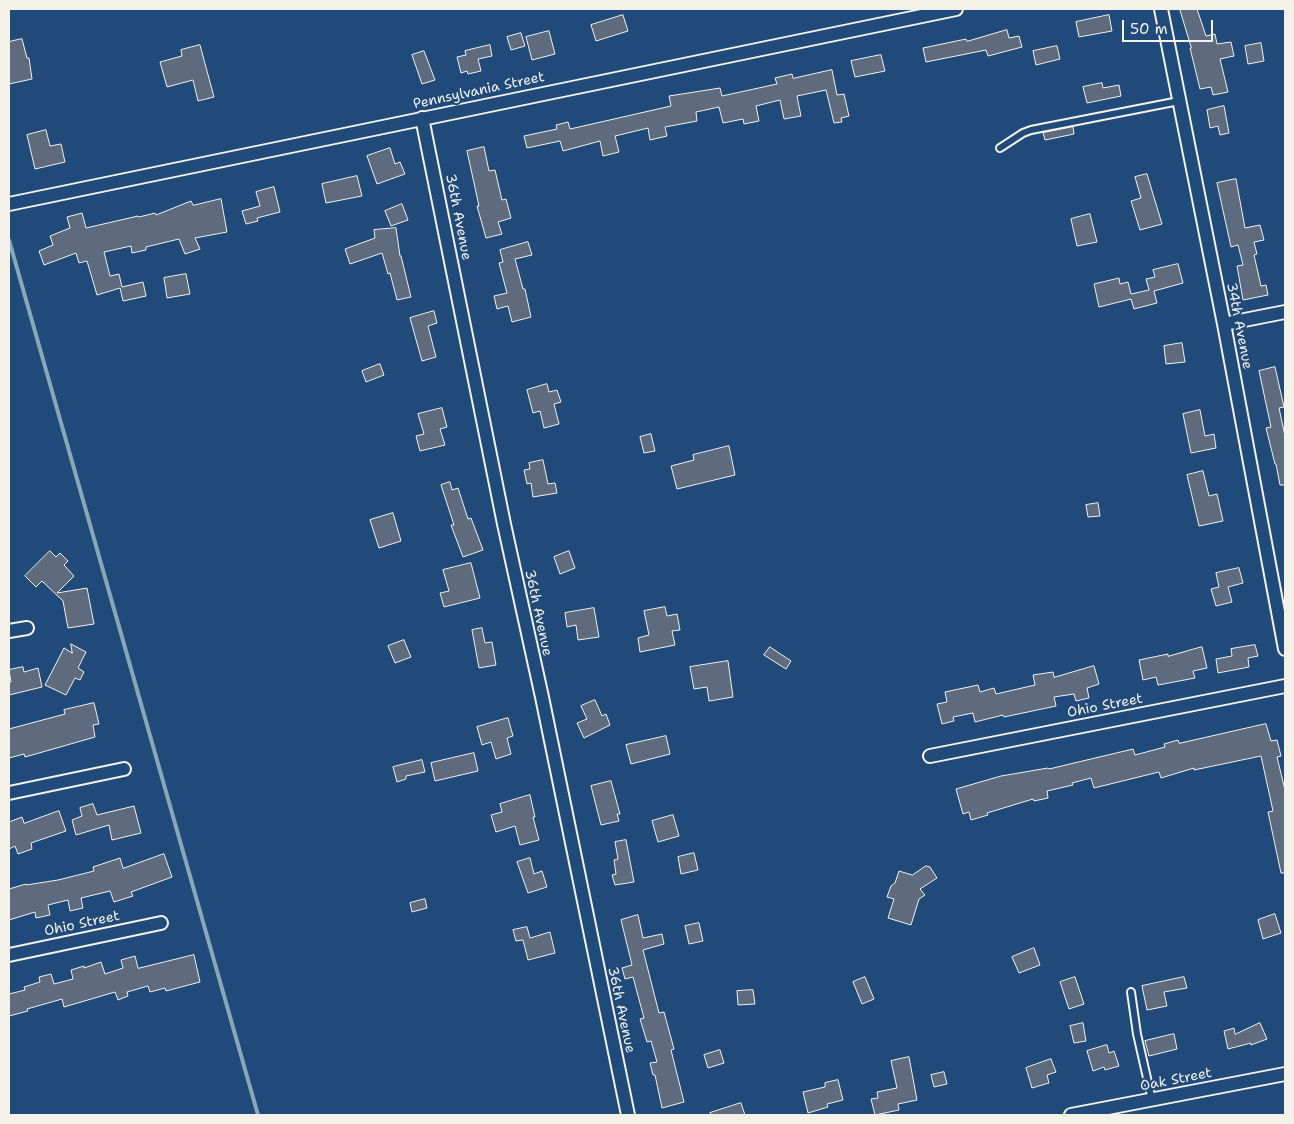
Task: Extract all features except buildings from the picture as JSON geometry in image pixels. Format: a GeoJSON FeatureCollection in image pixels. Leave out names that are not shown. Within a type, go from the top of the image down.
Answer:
{"type":"FeatureCollection","features":[{"type":"Feature","properties":{"kind":"street","name":"Pennsylvania Street"},"geometry":{"type":"LineString","coordinates":[[9,204],[956,9]]}},
{"type":"Feature","properties":{"kind":"street","name":"34th Avenue"},"geometry":{"type":"LineString","coordinates":[[1161,9],[1224,324],[1285,649]]}},
{"type":"Feature","properties":{"kind":"street","name":"36th Avenue"},"geometry":{"type":"LineString","coordinates":[[422,118],[504,524],[542,697],[628,1115]]}},
{"type":"Feature","properties":{"kind":"street"},"geometry":{"type":"LineString","coordinates":[[1224,324],[1285,312]]}},
{"type":"Feature","properties":{"kind":"street"},"geometry":{"type":"LineString","coordinates":[[9,631],[27,628]]}},
{"type":"Feature","properties":{"kind":"street","name":"Ohio Street"},"geometry":{"type":"LineString","coordinates":[[930,756],[1285,686]]}},
{"type":"Feature","properties":{"kind":"street"},"geometry":{"type":"LineString","coordinates":[[9,793],[124,769]]}},
{"type":"Feature","properties":{"kind":"street","name":"Ohio Street"},"geometry":{"type":"LineString","coordinates":[[9,955],[161,923]]}},
{"type":"Feature","properties":{"kind":"street","name":"Oak Street"},"geometry":{"type":"LineString","coordinates":[[1072,1115],[1285,1074]]}},
{"type":"Feature","properties":{"kind":"lane"},"geometry":{"type":"LineString","coordinates":[[1000,148],[1031,130],[1180,100]]}},
{"type":"Feature","properties":{"kind":"lane"},"geometry":{"type":"LineString","coordinates":[[1131,992],[1137,1034],[1152,1100]]}},
{"type":"Feature","properties":{"kind":"waterway"},"geometry":{"type":"LineString","coordinates":[[9,240],[258,1115]]}}]}
